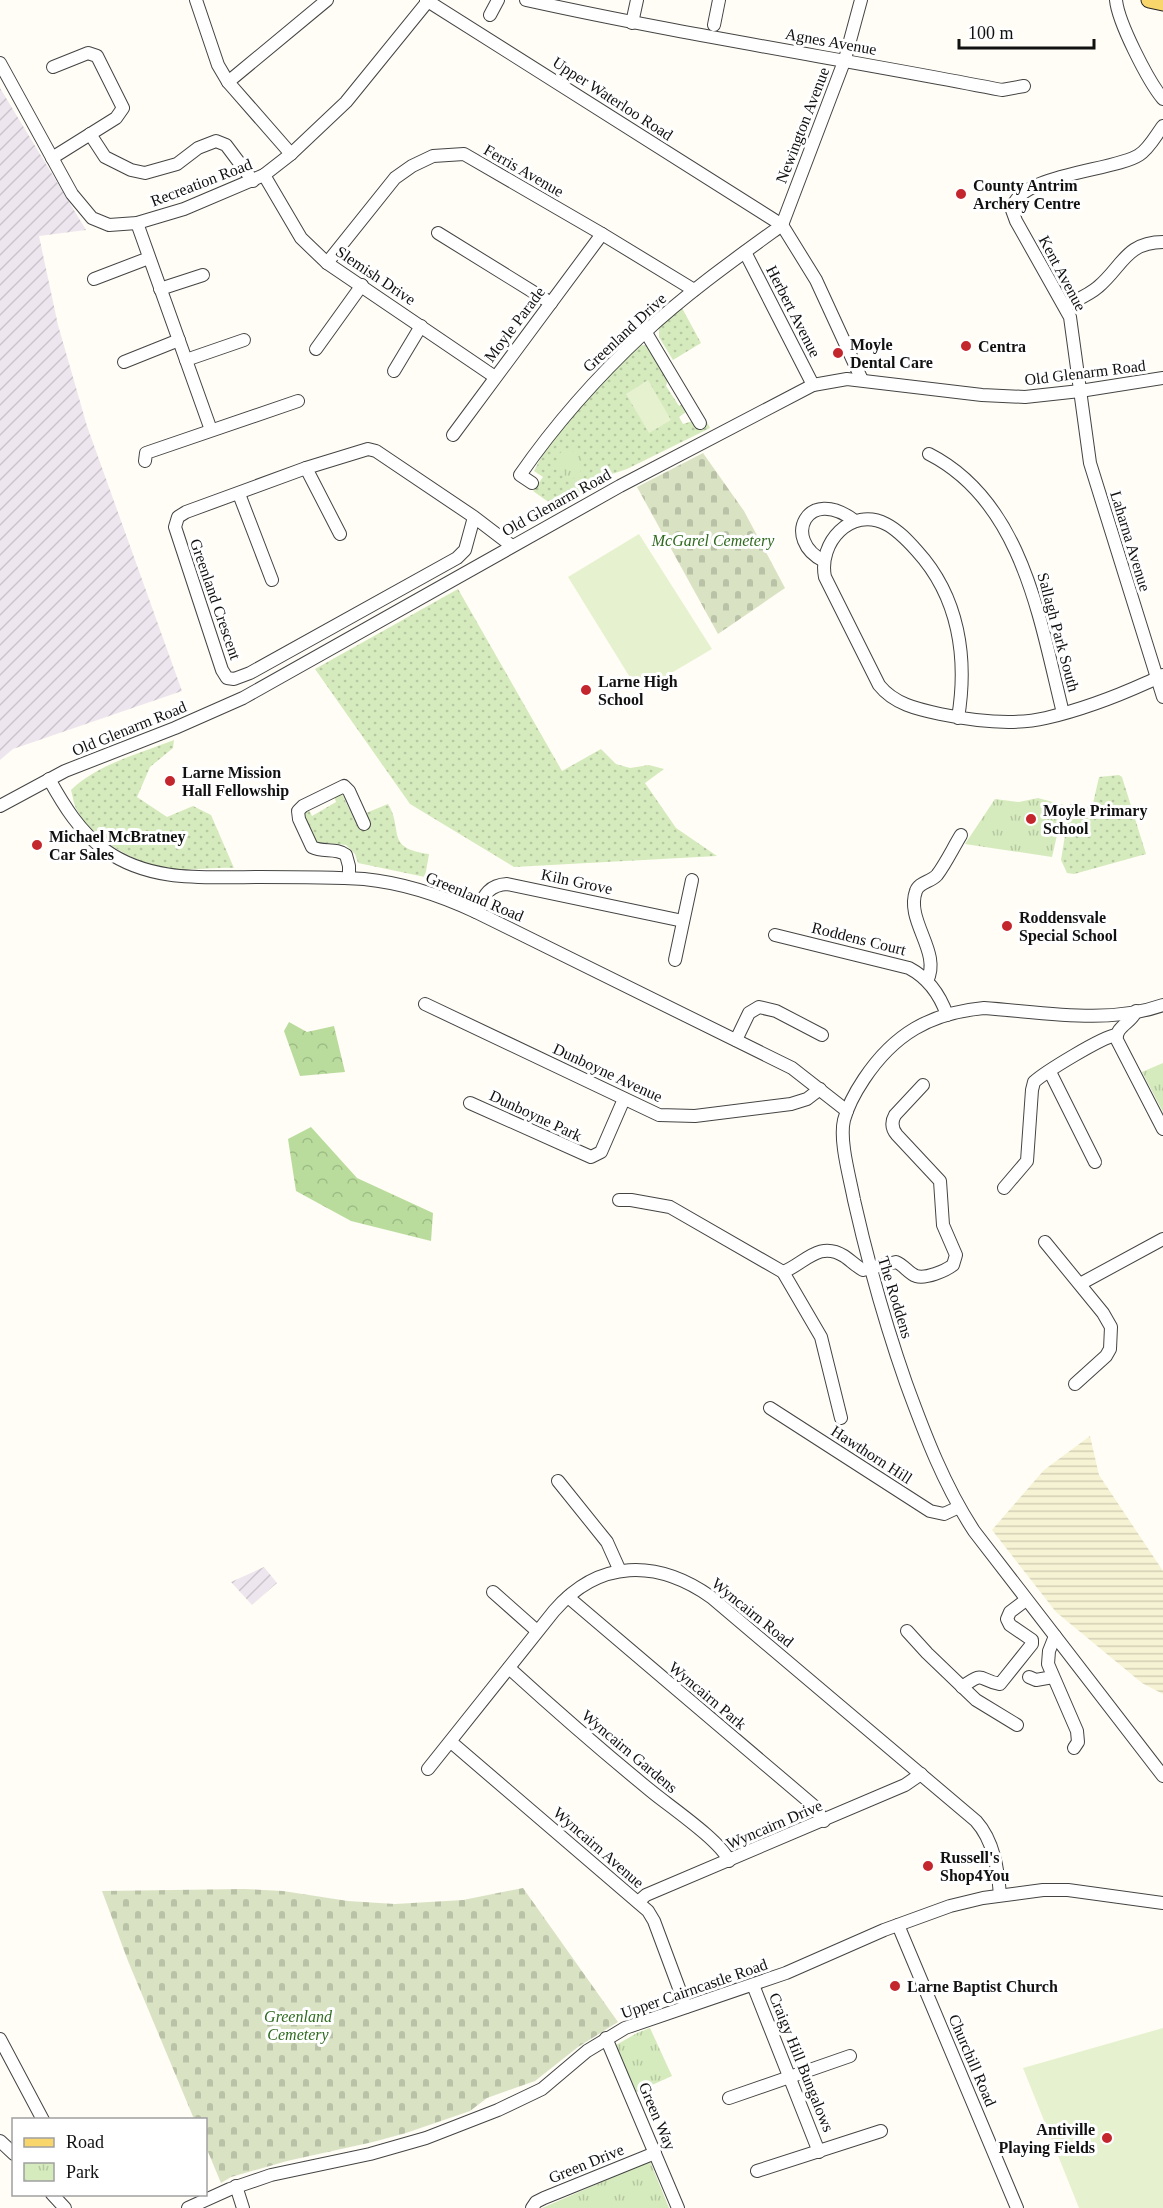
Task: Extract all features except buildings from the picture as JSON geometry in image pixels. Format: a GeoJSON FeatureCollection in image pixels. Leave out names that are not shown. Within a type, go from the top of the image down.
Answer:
{"type":"FeatureCollection","features":[{"type":"Feature","properties":{"kind":"main road"},"geometry":{"type":"LineString","coordinates":[[1149,0],[1163,3]]}},
{"type":"Feature","properties":{"kind":"street"},"geometry":{"type":"LineString","coordinates":[[196,0],[218,65],[228,81],[291,154]]}},
{"type":"Feature","properties":{"kind":"street"},"geometry":{"type":"LineString","coordinates":[[228,81],[327,0]]}},
{"type":"Feature","properties":{"kind":"street"},"geometry":{"type":"LineString","coordinates":[[490,15],[498,0]]}},
{"type":"Feature","properties":{"kind":"street","name":"Agnes Avenue"},"geometry":{"type":"LineString","coordinates":[[526,0],[632,23],[845,59],[1002,90],[1024,86]]}},
{"type":"Feature","properties":{"kind":"street"},"geometry":{"type":"LineString","coordinates":[[632,23],[637,0]]}},
{"type":"Feature","properties":{"kind":"street"},"geometry":{"type":"LineString","coordinates":[[714,25],[719,0]]}},
{"type":"Feature","properties":{"kind":"street","name":"Newington Avenue"},"geometry":{"type":"LineString","coordinates":[[782,225],[845,59],[861,0]]}},
{"type":"Feature","properties":{"kind":"street"},"geometry":{"type":"LineString","coordinates":[[1116,0],[1135,49],[1153,85],[1163,99]]}},
{"type":"Feature","properties":{"kind":"street","name":"Recreation Road"},"geometry":{"type":"LineString","coordinates":[[0,63],[72,194],[92,218],[109,225],[137,223],[184,209],[264,175],[291,154],[346,102],[427,1]]}},
{"type":"Feature","properties":{"kind":"street","name":"Upper Waterloo Road"},"geometry":{"type":"LineString","coordinates":[[427,1],[782,225]]}},
{"type":"Feature","properties":{"kind":"street"},"geometry":{"type":"LineString","coordinates":[[52,67],[88,53],[97,56],[123,108],[116,118],[52,158]]}},
{"type":"Feature","properties":{"kind":"street","name":"Kent Avenue"},"geometry":{"type":"LineString","coordinates":[[1080,392],[1072,324],[1065,306],[1014,217],[1012,208],[1015,201],[1045,182],[1140,154],[1163,126]]}},
{"type":"Feature","properties":{"kind":"street"},"geometry":{"type":"LineString","coordinates":[[90,134],[105,157],[131,170],[145,173],[177,164],[198,148],[216,141],[226,145],[253,181]]}},
{"type":"Feature","properties":{"kind":"street","name":"Ferris Avenue"},"geometry":{"type":"LineString","coordinates":[[327,263],[395,178],[411,166],[433,156],[464,154],[694,290]]}},
{"type":"Feature","properties":{"kind":"street","name":"Slemish Drive"},"geometry":{"type":"LineString","coordinates":[[264,175],[301,238],[327,263],[495,377]]}},
{"type":"Feature","properties":{"kind":"street"},"geometry":{"type":"LineString","coordinates":[[137,223],[211,430]]}},
{"type":"Feature","properties":{"kind":"street"},"geometry":{"type":"LineString","coordinates":[[782,225],[816,280],[862,380]]}},
{"type":"Feature","properties":{"kind":"street","name":"Greenland Drive"},"geometry":{"type":"LineString","coordinates":[[532,483],[520,475],[540,446],[586,391],[645,332],[694,290],[782,225]]}},
{"type":"Feature","properties":{"kind":"street"},"geometry":{"type":"LineString","coordinates":[[438,233],[551,303]]}},
{"type":"Feature","properties":{"kind":"street","name":"Moyle Parade"},"geometry":{"type":"LineString","coordinates":[[453,435],[602,234]]}},
{"type":"Feature","properties":{"kind":"street"},"geometry":{"type":"LineString","coordinates":[[1065,306],[1098,287],[1127,254],[1143,245],[1163,242]]}},
{"type":"Feature","properties":{"kind":"street","name":"Herbert Avenue"},"geometry":{"type":"LineString","coordinates":[[746,252],[813,385]]}},
{"type":"Feature","properties":{"kind":"street"},"geometry":{"type":"LineString","coordinates":[[94,279],[149,258]]}},
{"type":"Feature","properties":{"kind":"street"},"geometry":{"type":"LineString","coordinates":[[160,289],[203,275]]}},
{"type":"Feature","properties":{"kind":"street"},"geometry":{"type":"LineString","coordinates":[[316,349],[362,285]]}},
{"type":"Feature","properties":{"kind":"street"},"geometry":{"type":"LineString","coordinates":[[394,371],[421,326]]}},
{"type":"Feature","properties":{"kind":"street"},"geometry":{"type":"LineString","coordinates":[[645,332],[700,423]]}},
{"type":"Feature","properties":{"kind":"street"},"geometry":{"type":"LineString","coordinates":[[124,362],[179,340]]}},
{"type":"Feature","properties":{"kind":"street"},"geometry":{"type":"LineString","coordinates":[[186,360],[244,340]]}},
{"type":"Feature","properties":{"kind":"street","name":"Old Glenarm Road"},"geometry":{"type":"LineString","coordinates":[[0,806],[49,779],[243,698],[620,486],[813,385],[831,380],[862,380],[1010,397],[1080,392],[1163,378]]}},
{"type":"Feature","properties":{"kind":"street","name":"Laharna Avenue"},"geometry":{"type":"LineString","coordinates":[[1080,392],[1090,463],[1160,677],[1163,697]]}},
{"type":"Feature","properties":{"kind":"street"},"geometry":{"type":"LineString","coordinates":[[145,461],[146,453],[298,401]]}},
{"type":"Feature","properties":{"kind":"street","name":"Greenland Crescent"},"geometry":{"type":"LineString","coordinates":[[474,517],[465,550],[457,558],[250,673],[234,679],[227,678],[222,670],[175,527],[178,517],[186,512],[368,448],[376,451],[474,517],[512,546]]}},
{"type":"Feature","properties":{"kind":"street","name":"Sallagh Park South"},"geometry":{"type":"LineString","coordinates":[[929,454],[952,467],[979,493],[1011,542],[1033,592],[1064,713]]}},
{"type":"Feature","properties":{"kind":"street"},"geometry":{"type":"LineString","coordinates":[[306,468],[340,534]]}},
{"type":"Feature","properties":{"kind":"street"},"geometry":{"type":"LineString","coordinates":[[239,494],[272,580]]}},
{"type":"Feature","properties":{"kind":"street"},"geometry":{"type":"LineString","coordinates":[[824,561],[811,553],[802,534],[806,518],[813,511],[825,508],[840,511],[855,521]]}},
{"type":"Feature","properties":{"kind":"street"},"geometry":{"type":"LineString","coordinates":[[958,718],[963,682],[962,654],[957,625],[943,588],[927,562],[898,532],[880,521],[855,521],[842,528],[833,537],[824,561],[826,581],[876,680],[888,694],[906,705],[958,718],[997,721],[1030,720],[1064,713],[1160,677]]}},
{"type":"Feature","properties":{"kind":"street","name":"Greenland Road"},"geometry":{"type":"LineString","coordinates":[[49,779],[73,818],[92,839],[120,859],[148,871],[166,875],[198,877],[349,878],[406,885],[476,912],[792,1068],[847,1111]]}},
{"type":"Feature","properties":{"kind":"street"},"geometry":{"type":"LineString","coordinates":[[349,878],[349,864],[346,855],[338,850],[318,850],[312,847],[298,819],[298,811],[303,806],[344,786],[349,791],[364,824]]}},
{"type":"Feature","properties":{"kind":"street"},"geometry":{"type":"LineString","coordinates":[[927,981],[931,965],[916,913],[915,894],[919,887],[937,875],[961,835]]}},
{"type":"Feature","properties":{"kind":"street"},"geometry":{"type":"LineString","coordinates":[[675,960],[692,880]]}},
{"type":"Feature","properties":{"kind":"street","name":"Kiln Grove"},"geometry":{"type":"LineString","coordinates":[[476,912],[489,890],[495,886],[507,884],[683,921]]}},
{"type":"Feature","properties":{"kind":"street","name":"Roddens Court"},"geometry":{"type":"LineString","coordinates":[[775,935],[905,966],[927,981],[941,1000],[947,1015]]}},
{"type":"Feature","properties":{"kind":"street","name":"Dunboyne Avenue"},"geometry":{"type":"LineString","coordinates":[[425,1004],[656,1114],[689,1116],[795,1104],[820,1089]]}},
{"type":"Feature","properties":{"kind":"street","name":"The Roddens"},"geometry":{"type":"LineString","coordinates":[[1163,1005],[1136,1011],[1080,1015],[984,1008],[947,1015],[921,1025],[897,1040],[874,1065],[847,1111],[843,1131],[870,1268],[934,1459],[959,1507],[1026,1600],[1163,1776]]}},
{"type":"Feature","properties":{"kind":"street"},"geometry":{"type":"LineString","coordinates":[[736,1040],[750,1012],[761,1006],[776,1011],[822,1035]]}},
{"type":"Feature","properties":{"kind":"street"},"geometry":{"type":"LineString","coordinates":[[1136,1011],[1134,1017],[1119,1029],[1116,1035],[1117,1040],[1163,1129]]}},
{"type":"Feature","properties":{"kind":"street"},"geometry":{"type":"LineString","coordinates":[[1004,1188],[1027,1161],[1034,1082],[1107,1037],[1116,1035]]}},
{"type":"Feature","properties":{"kind":"street"},"geometry":{"type":"LineString","coordinates":[[1050,1072],[1095,1162]]}},
{"type":"Feature","properties":{"kind":"street"},"geometry":{"type":"LineString","coordinates":[[783,1272],[794,1268],[819,1250],[843,1255],[863,1270],[896,1262],[914,1275],[925,1276],[949,1268],[956,1259],[943,1222],[939,1179],[897,1136],[893,1127],[892,1120],[895,1115],[923,1085]]}},
{"type":"Feature","properties":{"kind":"street","name":"Dunboyne Park"},"geometry":{"type":"LineString","coordinates":[[470,1103],[584,1156],[592,1157],[601,1152],[624,1100]]}},
{"type":"Feature","properties":{"kind":"street"},"geometry":{"type":"LineString","coordinates":[[619,1200],[631,1200],[670,1208],[783,1272],[821,1337],[842,1418]]}},
{"type":"Feature","properties":{"kind":"street"},"geometry":{"type":"LineString","coordinates":[[1080,1284],[1163,1239]]}},
{"type":"Feature","properties":{"kind":"street"},"geometry":{"type":"LineString","coordinates":[[1045,1242],[1108,1321],[1112,1338],[1106,1356],[1075,1384]]}},
{"type":"Feature","properties":{"kind":"street","name":"Hawthorn Hill"},"geometry":{"type":"LineString","coordinates":[[770,1408],[930,1511],[944,1514],[959,1507]]}},
{"type":"Feature","properties":{"kind":"street"},"geometry":{"type":"LineString","coordinates":[[558,1481],[607,1542],[620,1571]]}},
{"type":"Feature","properties":{"kind":"street","name":"Wyncairn Road"},"geometry":{"type":"LineString","coordinates":[[428,1769],[537,1631],[568,1597],[590,1580],[620,1571],[656,1572],[679,1578],[702,1591],[976,1821],[984,1830],[993,1852],[1000,1895]]}},
{"type":"Feature","properties":{"kind":"street"},"geometry":{"type":"LineString","coordinates":[[493,1592],[537,1631]]}},
{"type":"Feature","properties":{"kind":"street","name":"Wyncairn Park"},"geometry":{"type":"LineString","coordinates":[[568,1597],[814,1806],[824,1821]]}},
{"type":"Feature","properties":{"kind":"street"},"geometry":{"type":"LineString","coordinates":[[962,1687],[978,1676],[1000,1684],[1032,1644],[1029,1636],[1010,1625],[1007,1619],[1010,1612],[1026,1600]]}},
{"type":"Feature","properties":{"kind":"street"},"geometry":{"type":"LineString","coordinates":[[912,1632],[962,1687],[1012,1728]]}},
{"type":"Feature","properties":{"kind":"street"},"geometry":{"type":"LineString","coordinates":[[1055,1636],[1049,1651],[1048,1664],[1077,1731],[1078,1742],[1074,1748]]}},
{"type":"Feature","properties":{"kind":"street","name":"Wyncairn Gardens"},"geometry":{"type":"LineString","coordinates":[[509,1668],[695,1827],[723,1852],[729,1861]]}},
{"type":"Feature","properties":{"kind":"street"},"geometry":{"type":"LineString","coordinates":[[1029,1677],[1036,1680],[1053,1677]]}},
{"type":"Feature","properties":{"kind":"street","name":"Wyncairn Avenue"},"geometry":{"type":"LineString","coordinates":[[451,1742],[638,1902],[654,1921],[686,2007]]}},
{"type":"Feature","properties":{"kind":"street","name":"Wyncairn Drive"},"geometry":{"type":"LineString","coordinates":[[638,1902],[646,1895],[909,1783],[921,1774]]}},
{"type":"Feature","properties":{"kind":"street","name":"Upper Cairncastle Road"},"geometry":{"type":"LineString","coordinates":[[188,2208],[236,2186],[271,2175],[370,2154],[426,2138],[498,2110],[542,2089],[587,2051],[606,2038],[638,2023],[812,1963],[898,1925],[950,1906],[1000,1895],[1042,1890],[1068,1890],[1163,1903]]}},
{"type":"Feature","properties":{"kind":"street","name":"Churchill Road"},"geometry":{"type":"LineString","coordinates":[[898,1925],[1017,2208]]}},
{"type":"Feature","properties":{"kind":"street","name":"Craigy Hill Bungalows"},"geometry":{"type":"LineString","coordinates":[[753,1985],[819,2152]]}},
{"type":"Feature","properties":{"kind":"street","name":"Green Way"},"geometry":{"type":"LineString","coordinates":[[606,2038],[678,2208]]}},
{"type":"Feature","properties":{"kind":"street"},"geometry":{"type":"LineString","coordinates":[[0,2039],[41,2118]]}},
{"type":"Feature","properties":{"kind":"street"},"geometry":{"type":"LineString","coordinates":[[729,2098],[850,2056]]}},
{"type":"Feature","properties":{"kind":"street"},"geometry":{"type":"LineString","coordinates":[[757,2172],[881,2131]]}},
{"type":"Feature","properties":{"kind":"street"},"geometry":{"type":"LineString","coordinates":[[0,2141],[12,2152]]}},
{"type":"Feature","properties":{"kind":"street","name":"Green Drive"},"geometry":{"type":"LineString","coordinates":[[532,2208],[541,2199],[655,2153]]}},
{"type":"Feature","properties":{"kind":"street"},"geometry":{"type":"LineString","coordinates":[[236,2186],[243,2208]]}},
{"type":"Feature","properties":{"kind":"shaded area"},"geometry":{"type":"Polygon","coordinates":[[[0,88],[86,230],[39,236],[58,325],[87,426],[182,691],[13,749],[0,760],[0,88]]]}},
{"type":"Feature","properties":{"kind":"shaded area"},"geometry":{"type":"Polygon","coordinates":[[[1090,1436],[1099,1475],[1163,1571],[1163,1694],[1142,1683],[1056,1612],[992,1530],[1044,1470],[1090,1436]]]}},
{"type":"Feature","properties":{"kind":"shaded area"},"geometry":{"type":"Polygon","coordinates":[[[264,1567],[277,1583],[252,1605],[231,1582],[264,1567]]]}},
{"type":"Feature","properties":{"kind":"green space"},"geometry":{"type":"Polygon","coordinates":[[[682,308],[701,343],[673,360],[659,337],[659,326],[682,308]]]}},
{"type":"Feature","properties":{"kind":"green space"},"geometry":{"type":"Polygon","coordinates":[[[641,345],[649,346],[668,379],[666,386],[679,406],[683,404],[687,408],[686,412],[679,417],[683,424],[693,421],[697,424],[706,420],[710,428],[627,469],[612,474],[557,508],[533,491],[543,477],[534,471],[568,419],[596,388],[641,345]]]}},
{"type":"Feature","properties":{"kind":"green space"},"geometry":{"type":"Polygon","coordinates":[[[648,380],[671,420],[649,433],[626,394],[648,380]]]}},
{"type":"Feature","properties":{"kind":"green space"},"geometry":{"type":"Polygon","coordinates":[[[577,448],[582,460],[582,468],[574,478],[562,479],[565,473],[557,466],[557,457],[562,452],[567,450],[574,452],[577,448]]]}},
{"type":"Feature","properties":{"kind":"green space","name":"McGarel Cemetery"},"geometry":{"type":"Polygon","coordinates":[[[703,453],[744,511],[785,588],[718,634],[637,487],[703,453]]]}},
{"type":"Feature","properties":{"kind":"green space"},"geometry":{"type":"Polygon","coordinates":[[[639,534],[712,649],[639,692],[568,577],[639,534]]]}},
{"type":"Feature","properties":{"kind":"green space"},"geometry":{"type":"Polygon","coordinates":[[[458,589],[562,771],[601,749],[616,764],[630,768],[649,765],[664,769],[645,783],[676,828],[717,856],[514,867],[410,804],[315,669],[458,589]]]}},
{"type":"Feature","properties":{"kind":"green space"},"geometry":{"type":"Polygon","coordinates":[[[174,740],[173,748],[150,767],[137,797],[167,817],[193,806],[211,815],[234,868],[173,869],[141,861],[104,840],[85,822],[77,810],[71,790],[81,781],[120,760],[174,740]]]}},
{"type":"Feature","properties":{"kind":"green space"},"geometry":{"type":"Polygon","coordinates":[[[1119,775],[1122,777],[1146,854],[1074,874],[1067,873],[1061,860],[1070,804],[1092,808],[1099,777],[1119,775]]]}},
{"type":"Feature","properties":{"kind":"green space"},"geometry":{"type":"Polygon","coordinates":[[[342,794],[358,827],[369,823],[366,813],[388,804],[393,813],[400,842],[415,851],[429,854],[425,877],[358,863],[355,854],[346,845],[315,842],[304,812],[309,810],[312,816],[336,802],[334,796],[342,794]]]}},
{"type":"Feature","properties":{"kind":"green space"},"geometry":{"type":"Polygon","coordinates":[[[1038,798],[1064,805],[1052,857],[965,844],[995,799],[1019,802],[1038,798]]]}},
{"type":"Feature","properties":{"kind":"green space"},"geometry":{"type":"Polygon","coordinates":[[[289,1022],[307,1032],[334,1026],[345,1072],[300,1076],[284,1031],[289,1022]]]}},
{"type":"Feature","properties":{"kind":"green space"},"geometry":{"type":"Polygon","coordinates":[[[1163,1063],[1163,1112],[1142,1072],[1163,1063]]]}},
{"type":"Feature","properties":{"kind":"green space"},"geometry":{"type":"Polygon","coordinates":[[[311,1127],[357,1178],[433,1213],[431,1241],[351,1221],[296,1191],[288,1139],[311,1127]]]}},
{"type":"Feature","properties":{"kind":"green space","name":"Greenland Cemetery"},"geometry":{"type":"Polygon","coordinates":[[[523,1888],[618,2022],[578,2047],[535,2081],[487,2098],[470,2111],[406,2133],[287,2161],[231,2177],[221,2183],[207,2149],[207,2118],[194,2118],[128,1961],[102,1891],[244,1889],[283,1891],[348,1901],[395,1904],[463,1900],[523,1888]]]}},
{"type":"Feature","properties":{"kind":"green space"},"geometry":{"type":"Polygon","coordinates":[[[650,2028],[672,2076],[634,2093],[616,2045],[650,2028]]]}},
{"type":"Feature","properties":{"kind":"green space","name":"Antiville Playing Fields"},"geometry":{"type":"Polygon","coordinates":[[[1163,2028],[1163,2208],[1079,2208],[1023,2068],[1163,2028]]]}},
{"type":"Feature","properties":{"kind":"green space"},"geometry":{"type":"Polygon","coordinates":[[[650,2161],[669,2208],[542,2208],[650,2161]]]}},
{"type":"Feature","properties":{"kind":"place","name":"County Antrim Archery Centre"},"geometry":{"type":"Point","coordinates":[961,194]}},
{"type":"Feature","properties":{"kind":"place","name":"Centra"},"geometry":{"type":"Point","coordinates":[966,346]}},
{"type":"Feature","properties":{"kind":"place","name":"Moyle Dental Care"},"geometry":{"type":"Point","coordinates":[838,353]}},
{"type":"Feature","properties":{"kind":"place","name":"Larne High School"},"geometry":{"type":"Point","coordinates":[586,690]}},
{"type":"Feature","properties":{"kind":"place","name":"Larne Mission Hall Fellowship"},"geometry":{"type":"Point","coordinates":[170,781]}},
{"type":"Feature","properties":{"kind":"place","name":"Moyle Primary School"},"geometry":{"type":"Point","coordinates":[1031,819]}},
{"type":"Feature","properties":{"kind":"place","name":"Michael McBratney Car Sales"},"geometry":{"type":"Point","coordinates":[37,845]}},
{"type":"Feature","properties":{"kind":"place","name":"Roddensvale Special School"},"geometry":{"type":"Point","coordinates":[1007,926]}},
{"type":"Feature","properties":{"kind":"place","name":"Russell's Shop4You"},"geometry":{"type":"Point","coordinates":[928,1866]}},
{"type":"Feature","properties":{"kind":"place","name":"Larne Baptist Church"},"geometry":{"type":"Point","coordinates":[895,1986]}},
{"type":"Feature","properties":{"kind":"place","name":"Antiville Playing Fields"},"geometry":{"type":"Point","coordinates":[1107,2138]}}]}
